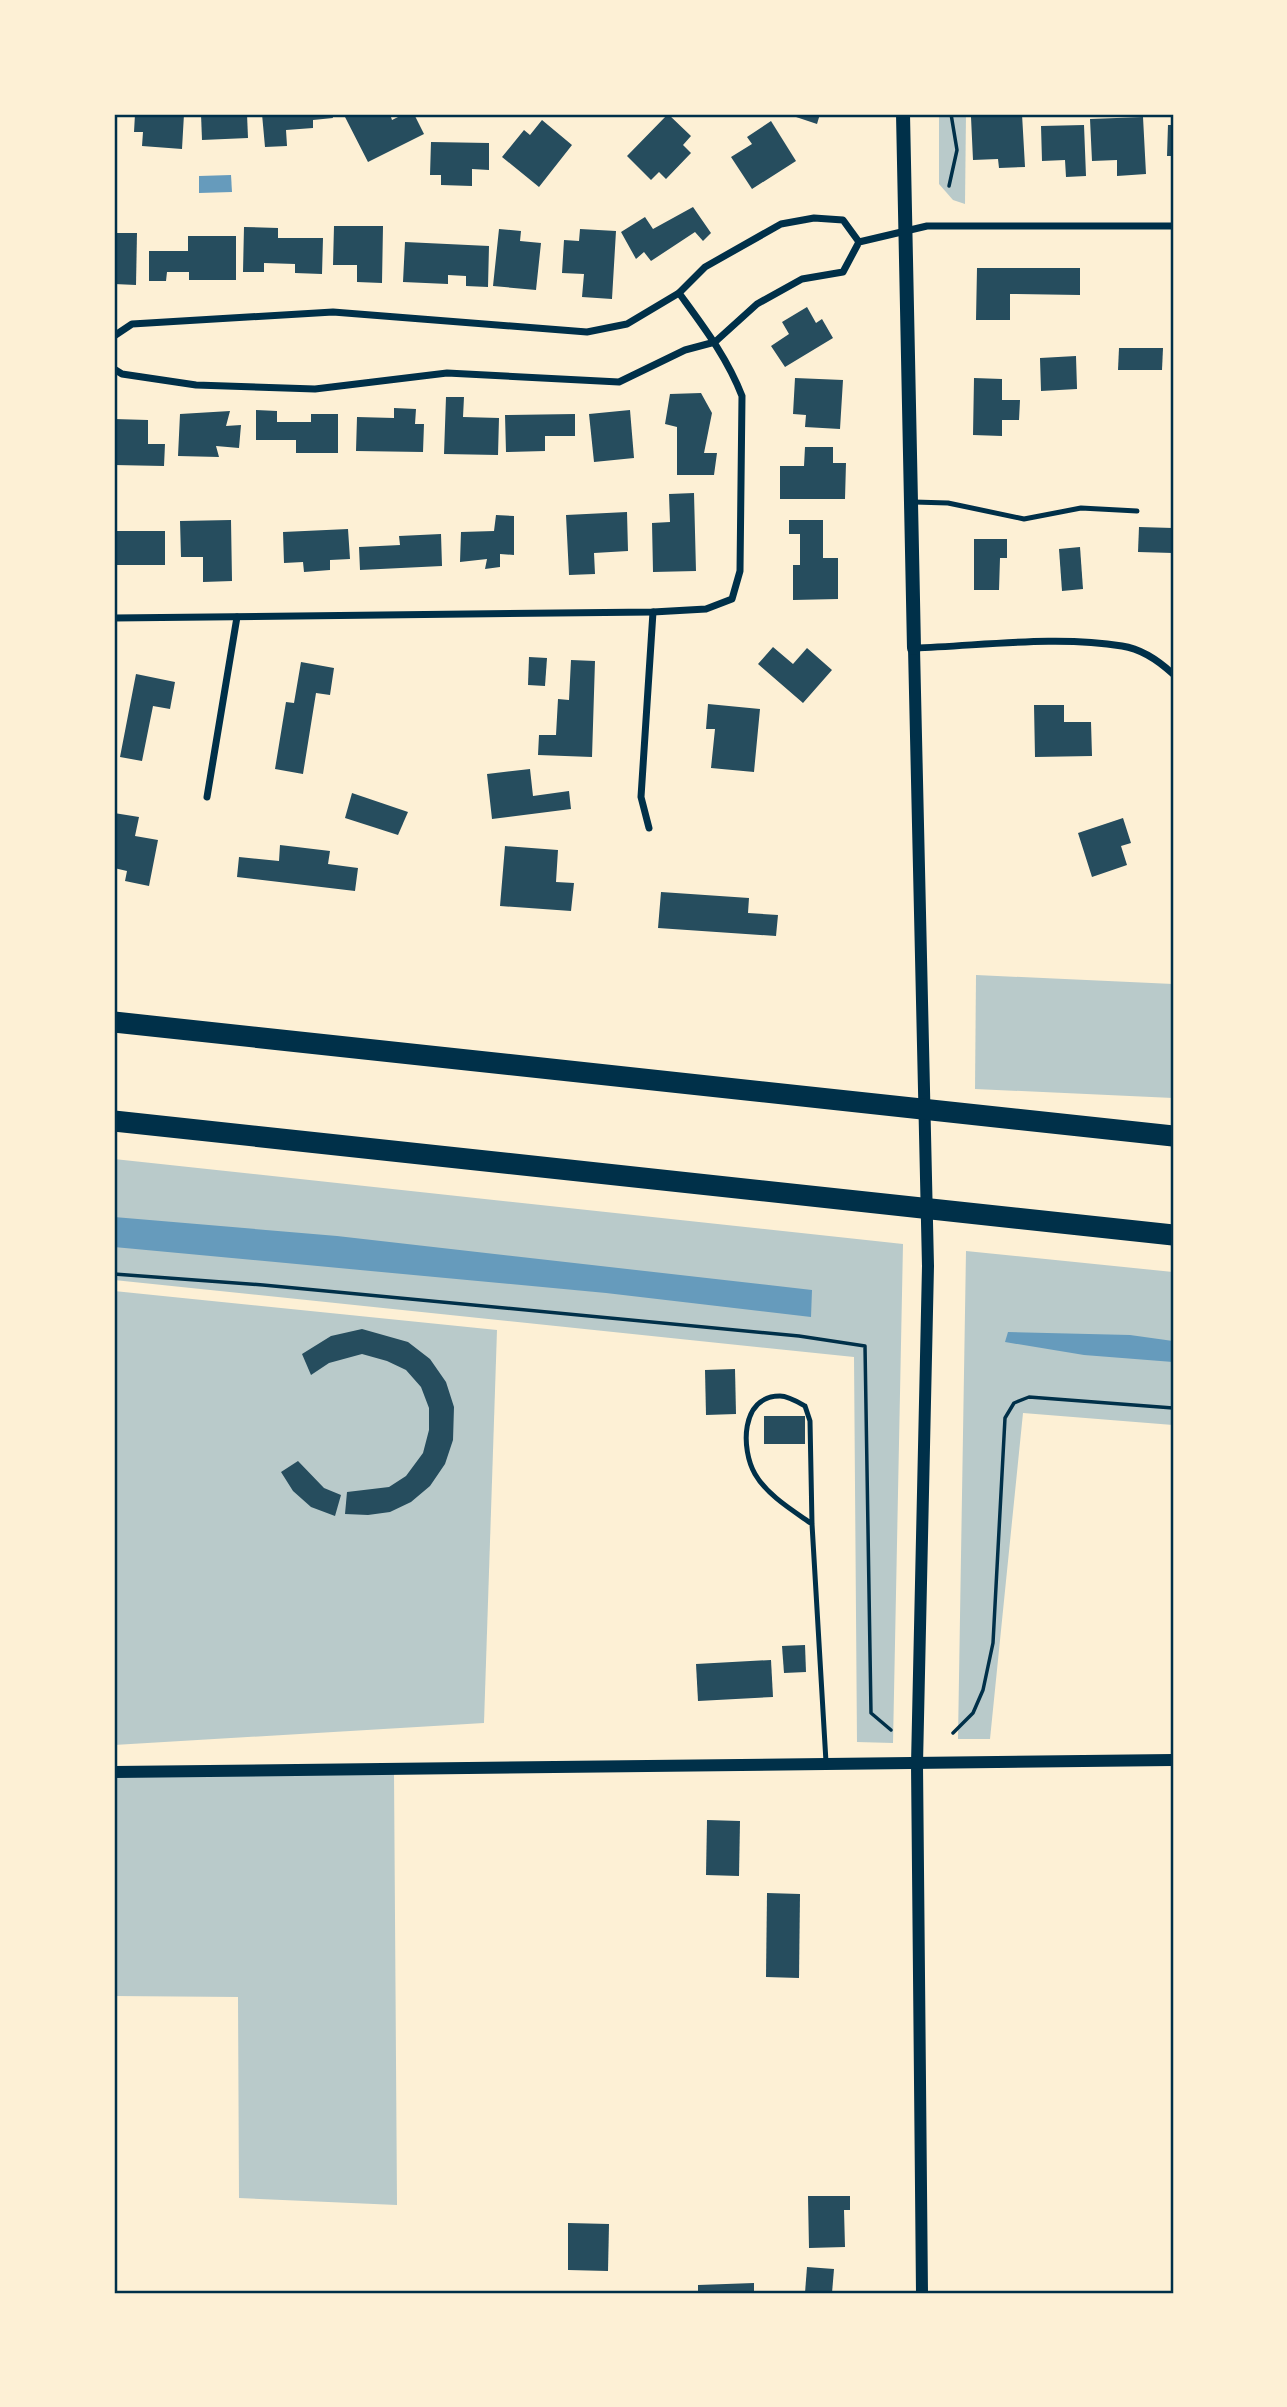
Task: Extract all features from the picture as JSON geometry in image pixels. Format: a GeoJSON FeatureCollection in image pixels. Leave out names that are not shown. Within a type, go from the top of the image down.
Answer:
{"type":"FeatureCollection","features":[{"type":"Feature","properties":{"kind":"highway"},"geometry":{"type":"LineString","coordinates":[[114,1022],[1173,1136]]}},
{"type":"Feature","properties":{"kind":"highway"},"geometry":{"type":"LineString","coordinates":[[114,1121],[1173,1235]]}},
{"type":"Feature","properties":{"kind":"main road"},"geometry":{"type":"LineString","coordinates":[[903,114],[914,648]]}},
{"type":"Feature","properties":{"kind":"street"},"geometry":{"type":"LineString","coordinates":[[114,336],[132,324],[333,312],[587,332],[627,324],[679,293],[705,267],[781,224],[814,218],[843,220],[859,242]]}},
{"type":"Feature","properties":{"kind":"street"},"geometry":{"type":"LineString","coordinates":[[114,369],[122,374],[196,385],[302,388],[447,373],[619,383],[685,350],[715,342],[757,304],[802,279],[843,272],[859,242],[927,226],[1173,226]]}},
{"type":"Feature","properties":{"kind":"street"},"geometry":{"type":"LineString","coordinates":[[114,618],[653,612],[706,609],[732,599],[740,571],[742,396],[715,342],[679,293]]}},
{"type":"Feature","properties":{"kind":"street"},"geometry":{"type":"LineString","coordinates":[[649,828],[642,797],[653,612]]}},
{"type":"Feature","properties":{"kind":"street"},"geometry":{"type":"LineString","coordinates":[[207,797],[237,617]]}},
{"type":"Feature","properties":{"kind":"street"},"geometry":{"type":"LineString","coordinates":[[922,2293],[917,1764],[929,1266],[914,648],[1075,642],[1124,646],[1157,659],[1173,674]]}},
{"type":"Feature","properties":{"kind":"street"},"geometry":{"type":"LineString","coordinates":[[114,1772],[1173,1760]]}},
{"type":"Feature","properties":{"kind":"lane"},"geometry":{"type":"LineString","coordinates":[[911,502],[948,503],[1024,519],[1081,508],[1137,511]]}},
{"type":"Feature","properties":{"kind":"lane"},"geometry":{"type":"LineString","coordinates":[[812,1524],[764,1486],[754,1474],[747,1454],[746,1428],[753,1409],[780,1396],[805,1406],[810,1421],[812,1524],[826,1765]]}},
{"type":"Feature","properties":{"kind":"path"},"geometry":{"type":"LineString","coordinates":[[949,186],[957,150],[951,114]]}},
{"type":"Feature","properties":{"kind":"path"},"geometry":{"type":"LineString","coordinates":[[114,1274],[799,1336],[865,1346],[871,1713],[891,1730]]}},
{"type":"Feature","properties":{"kind":"path"},"geometry":{"type":"LineString","coordinates":[[953,1733],[973,1713],[983,1689],[993,1643],[1005,1418],[1014,1403],[1029,1397],[1173,1408]]}},
{"type":"Feature","properties":{"kind":"shaded area"},"geometry":{"type":"Polygon","coordinates":[[[939,114],[966,114],[965,204],[953,200],[939,184],[939,114]]]}},
{"type":"Feature","properties":{"kind":"shaded area"},"geometry":{"type":"Polygon","coordinates":[[[976,975],[1173,984],[1173,1098],[975,1089],[976,975]]]}},
{"type":"Feature","properties":{"kind":"shaded area"},"geometry":{"type":"Polygon","coordinates":[[[114,1159],[903,1244],[893,1743],[857,1742],[854,1357],[114,1280],[114,1159]]]}},
{"type":"Feature","properties":{"kind":"shaded area"},"geometry":{"type":"Polygon","coordinates":[[[966,1251],[1173,1272],[1173,1425],[1023,1413],[990,1739],[958,1739],[966,1251]]]}},
{"type":"Feature","properties":{"kind":"shaded area"},"geometry":{"type":"Polygon","coordinates":[[[114,1291],[497,1330],[484,1723],[114,1745],[114,1291]]]}},
{"type":"Feature","properties":{"kind":"shaded area"},"geometry":{"type":"Polygon","coordinates":[[[394,1773],[397,2205],[239,2198],[238,1997],[114,1996],[114,1775],[394,1773]]]}},
{"type":"Feature","properties":{"kind":"water"},"geometry":{"type":"Polygon","coordinates":[[[231,175],[232,192],[199,193],[199,176],[231,175]]]}},
{"type":"Feature","properties":{"kind":"water"},"geometry":{"type":"Polygon","coordinates":[[[114,1217],[337,1236],[812,1290],[811,1317],[606,1293],[114,1247],[114,1217]]]}},
{"type":"Feature","properties":{"kind":"water"},"geometry":{"type":"Polygon","coordinates":[[[1008,1332],[1130,1335],[1173,1341],[1173,1362],[1084,1355],[1005,1342],[1008,1332]]]}},
{"type":"Feature","properties":{"kind":"building"},"geometry":{"type":"Polygon","coordinates":[[[135,114],[184,114],[182,149],[142,146],[143,132],[134,132],[135,114]]]}},
{"type":"Feature","properties":{"kind":"building"},"geometry":{"type":"Polygon","coordinates":[[[201,114],[247,114],[248,138],[202,140],[201,114]]]}},
{"type":"Feature","properties":{"kind":"building"},"geometry":{"type":"Polygon","coordinates":[[[262,114],[332,114],[333,118],[313,120],[313,128],[286,130],[287,146],[265,147],[262,114]]]}},
{"type":"Feature","properties":{"kind":"building"},"geometry":{"type":"Polygon","coordinates":[[[351,114],[390,114],[392,120],[404,114],[414,114],[424,134],[368,162],[345,117],[351,114]]]}},
{"type":"Feature","properties":{"kind":"building"},"geometry":{"type":"Polygon","coordinates":[[[668,114],[691,136],[683,145],[691,153],[666,179],[659,172],[651,180],[627,156],[668,114]]]}},
{"type":"Feature","properties":{"kind":"building"},"geometry":{"type":"Polygon","coordinates":[[[787,114],[820,114],[817,124],[787,114]]]}},
{"type":"Feature","properties":{"kind":"building"},"geometry":{"type":"Polygon","coordinates":[[[1022,114],[1025,167],[999,168],[998,159],[973,160],[971,117],[1022,114]]]}},
{"type":"Feature","properties":{"kind":"building"},"geometry":{"type":"Polygon","coordinates":[[[1143,117],[1146,174],[1117,176],[1117,160],[1092,161],[1090,119],[1143,117]]]}},
{"type":"Feature","properties":{"kind":"building"},"geometry":{"type":"Polygon","coordinates":[[[542,120],[572,145],[539,187],[502,157],[524,130],[530,135],[542,120]]]}},
{"type":"Feature","properties":{"kind":"building"},"geometry":{"type":"Polygon","coordinates":[[[771,121],[796,161],[752,189],[731,157],[752,144],[747,137],[771,121]]]}},
{"type":"Feature","properties":{"kind":"building"},"geometry":{"type":"Polygon","coordinates":[[[1084,125],[1086,176],[1066,177],[1065,160],[1042,161],[1041,126],[1084,125]]]}},
{"type":"Feature","properties":{"kind":"building"},"geometry":{"type":"Polygon","coordinates":[[[1168,125],[1173,125],[1173,156],[1167,156],[1168,125]]]}},
{"type":"Feature","properties":{"kind":"building"},"geometry":{"type":"Polygon","coordinates":[[[431,142],[489,143],[489,170],[472,169],[472,186],[441,185],[441,175],[430,175],[431,142]]]}},
{"type":"Feature","properties":{"kind":"building"},"geometry":{"type":"Polygon","coordinates":[[[693,207],[711,233],[703,241],[695,232],[651,261],[644,252],[636,259],[621,232],[645,217],[653,229],[693,207]]]}},
{"type":"Feature","properties":{"kind":"building"},"geometry":{"type":"Polygon","coordinates":[[[334,226],[383,226],[382,283],[357,282],[357,265],[333,265],[334,226]]]}},
{"type":"Feature","properties":{"kind":"building"},"geometry":{"type":"Polygon","coordinates":[[[244,227],[278,228],[278,238],[323,238],[322,274],[295,273],[295,264],[264,263],[264,272],[243,272],[244,227]]]}},
{"type":"Feature","properties":{"kind":"building"},"geometry":{"type":"Polygon","coordinates":[[[499,229],[521,231],[520,241],[541,243],[536,290],[493,286],[499,229]]]}},
{"type":"Feature","properties":{"kind":"building"},"geometry":{"type":"Polygon","coordinates":[[[580,229],[616,231],[612,299],[582,297],[584,274],[562,273],[564,240],[579,241],[580,229]]]}},
{"type":"Feature","properties":{"kind":"building"},"geometry":{"type":"Polygon","coordinates":[[[114,233],[137,233],[136,285],[114,284],[114,233]]]}},
{"type":"Feature","properties":{"kind":"building"},"geometry":{"type":"Polygon","coordinates":[[[188,236],[236,236],[236,280],[189,280],[189,272],[167,272],[166,281],[149,281],[149,251],[188,251],[188,236]]]}},
{"type":"Feature","properties":{"kind":"building"},"geometry":{"type":"Polygon","coordinates":[[[405,242],[489,246],[488,287],[466,286],[466,276],[448,275],[448,284],[403,282],[405,242]]]}},
{"type":"Feature","properties":{"kind":"building"},"geometry":{"type":"Polygon","coordinates":[[[977,268],[1080,268],[1080,295],[1010,294],[1010,320],[976,320],[977,268]]]}},
{"type":"Feature","properties":{"kind":"building"},"geometry":{"type":"Polygon","coordinates":[[[807,307],[816,323],[822,319],[833,338],[785,367],[771,346],[789,334],[782,322],[807,307]]]}},
{"type":"Feature","properties":{"kind":"building"},"geometry":{"type":"Polygon","coordinates":[[[1119,348],[1163,348],[1162,370],[1118,370],[1119,348]]]}},
{"type":"Feature","properties":{"kind":"building"},"geometry":{"type":"Polygon","coordinates":[[[1076,356],[1077,389],[1041,391],[1040,358],[1076,356]]]}},
{"type":"Feature","properties":{"kind":"building"},"geometry":{"type":"Polygon","coordinates":[[[795,378],[843,380],[840,429],[805,427],[806,415],[793,414],[795,378]]]}},
{"type":"Feature","properties":{"kind":"building"},"geometry":{"type":"Polygon","coordinates":[[[974,378],[1002,379],[1002,400],[1020,400],[1019,420],[1002,420],[1002,436],[973,435],[974,378]]]}},
{"type":"Feature","properties":{"kind":"building"},"geometry":{"type":"Polygon","coordinates":[[[701,393],[712,413],[704,453],[717,453],[714,475],[677,475],[677,427],[665,424],[670,394],[701,393]]]}},
{"type":"Feature","properties":{"kind":"building"},"geometry":{"type":"Polygon","coordinates":[[[446,397],[464,397],[463,417],[499,418],[498,455],[444,454],[446,397]]]}},
{"type":"Feature","properties":{"kind":"building"},"geometry":{"type":"Polygon","coordinates":[[[394,408],[416,409],[415,424],[424,424],[423,452],[356,451],[357,417],[394,418],[394,408]]]}},
{"type":"Feature","properties":{"kind":"building"},"geometry":{"type":"Polygon","coordinates":[[[256,410],[277,411],[277,422],[311,422],[311,414],[338,414],[338,453],[296,453],[296,440],[256,440],[256,410]]]}},
{"type":"Feature","properties":{"kind":"building"},"geometry":{"type":"Polygon","coordinates":[[[630,410],[634,458],[594,462],[589,414],[630,410]]]}},
{"type":"Feature","properties":{"kind":"building"},"geometry":{"type":"Polygon","coordinates":[[[230,411],[226,426],[241,425],[239,448],[216,446],[219,457],[178,456],[180,414],[230,411]]]}},
{"type":"Feature","properties":{"kind":"building"},"geometry":{"type":"Polygon","coordinates":[[[575,414],[575,436],[545,436],[545,451],[506,452],[505,415],[575,414]]]}},
{"type":"Feature","properties":{"kind":"building"},"geometry":{"type":"Polygon","coordinates":[[[114,419],[148,420],[148,444],[165,444],[164,466],[114,465],[114,419]]]}},
{"type":"Feature","properties":{"kind":"building"},"geometry":{"type":"Polygon","coordinates":[[[805,447],[833,447],[833,463],[846,463],[845,499],[780,499],[780,466],[804,466],[805,447]]]}},
{"type":"Feature","properties":{"kind":"building"},"geometry":{"type":"Polygon","coordinates":[[[694,493],[696,571],[653,572],[652,523],[670,522],[669,494],[694,493]]]}},
{"type":"Feature","properties":{"kind":"building"},"geometry":{"type":"Polygon","coordinates":[[[627,512],[628,551],[594,553],[595,574],[569,575],[566,515],[627,512]]]}},
{"type":"Feature","properties":{"kind":"building"},"geometry":{"type":"Polygon","coordinates":[[[496,515],[514,516],[514,555],[500,554],[500,567],[485,569],[487,559],[460,562],[461,532],[494,531],[496,515]]]}},
{"type":"Feature","properties":{"kind":"building"},"geometry":{"type":"Polygon","coordinates":[[[231,520],[232,581],[203,582],[203,557],[181,557],[180,521],[231,520]]]}},
{"type":"Feature","properties":{"kind":"building"},"geometry":{"type":"Polygon","coordinates":[[[789,520],[823,520],[823,558],[838,558],[838,599],[793,600],[793,565],[800,565],[800,534],[789,534],[789,520]]]}},
{"type":"Feature","properties":{"kind":"building"},"geometry":{"type":"Polygon","coordinates":[[[1139,527],[1173,528],[1173,553],[1138,552],[1139,527]]]}},
{"type":"Feature","properties":{"kind":"building"},"geometry":{"type":"Polygon","coordinates":[[[348,529],[350,559],[330,560],[330,570],[304,572],[303,562],[284,563],[283,532],[348,529]]]}},
{"type":"Feature","properties":{"kind":"building"},"geometry":{"type":"Polygon","coordinates":[[[114,531],[165,531],[165,565],[114,565],[114,531]]]}},
{"type":"Feature","properties":{"kind":"building"},"geometry":{"type":"Polygon","coordinates":[[[441,534],[442,566],[360,570],[359,547],[400,545],[399,536],[441,534]]]}},
{"type":"Feature","properties":{"kind":"building"},"geometry":{"type":"Polygon","coordinates":[[[974,539],[1007,539],[1007,558],[1000,558],[999,590],[974,590],[974,539]]]}},
{"type":"Feature","properties":{"kind":"building"},"geometry":{"type":"Polygon","coordinates":[[[1080,547],[1083,589],[1062,591],[1059,549],[1080,547]]]}},
{"type":"Feature","properties":{"kind":"building"},"geometry":{"type":"Polygon","coordinates":[[[773,647],[793,664],[807,648],[832,670],[803,703],[758,664],[773,647]]]}},
{"type":"Feature","properties":{"kind":"building"},"geometry":{"type":"Polygon","coordinates":[[[529,657],[547,658],[545,686],[528,685],[529,657]]]}},
{"type":"Feature","properties":{"kind":"building"},"geometry":{"type":"Polygon","coordinates":[[[571,660],[595,661],[592,757],[538,755],[539,735],[556,735],[558,699],[569,700],[571,660]]]}},
{"type":"Feature","properties":{"kind":"building"},"geometry":{"type":"Polygon","coordinates":[[[301,662],[334,668],[330,695],[316,693],[303,774],[275,769],[286,702],[294,703],[301,662]]]}},
{"type":"Feature","properties":{"kind":"building"},"geometry":{"type":"Polygon","coordinates":[[[136,674],[175,682],[170,709],[153,706],[142,761],[120,757],[136,674]]]}},
{"type":"Feature","properties":{"kind":"building"},"geometry":{"type":"Polygon","coordinates":[[[708,704],[760,709],[754,772],[711,768],[715,729],[706,729],[708,704]]]}},
{"type":"Feature","properties":{"kind":"building"},"geometry":{"type":"Polygon","coordinates":[[[1034,705],[1064,705],[1064,722],[1091,722],[1092,756],[1035,757],[1034,705]]]}},
{"type":"Feature","properties":{"kind":"building"},"geometry":{"type":"Polygon","coordinates":[[[530,769],[533,796],[569,791],[571,809],[492,819],[487,774],[530,769]]]}},
{"type":"Feature","properties":{"kind":"building"},"geometry":{"type":"Polygon","coordinates":[[[352,793],[408,812],[398,835],[345,818],[352,793]]]}},
{"type":"Feature","properties":{"kind":"building"},"geometry":{"type":"Polygon","coordinates":[[[114,813],[139,817],[135,836],[158,840],[149,886],[125,881],[127,871],[114,868],[114,813]]]}},
{"type":"Feature","properties":{"kind":"building"},"geometry":{"type":"Polygon","coordinates":[[[1123,818],[1131,843],[1121,846],[1127,865],[1092,877],[1078,833],[1123,818]]]}},
{"type":"Feature","properties":{"kind":"building"},"geometry":{"type":"Polygon","coordinates":[[[280,845],[330,851],[328,864],[358,868],[355,891],[237,877],[239,857],[279,861],[280,845]]]}},
{"type":"Feature","properties":{"kind":"building"},"geometry":{"type":"Polygon","coordinates":[[[505,846],[558,850],[556,882],[574,883],[571,911],[500,906],[505,846]]]}},
{"type":"Feature","properties":{"kind":"building"},"geometry":{"type":"Polygon","coordinates":[[[661,892],[749,898],[748,913],[778,915],[776,936],[658,928],[661,892]]]}},
{"type":"Feature","properties":{"kind":"building"},"geometry":{"type":"Polygon","coordinates":[[[362,1329],[408,1342],[430,1359],[446,1382],[454,1407],[453,1440],[445,1464],[430,1486],[411,1502],[390,1512],[368,1515],[345,1514],[347,1492],[389,1487],[406,1476],[423,1453],[429,1430],[429,1408],[421,1387],[406,1370],[362,1354],[329,1363],[311,1375],[302,1354],[331,1336],[362,1329]]]}},
{"type":"Feature","properties":{"kind":"building"},"geometry":{"type":"Polygon","coordinates":[[[735,1369],[736,1414],[706,1415],[705,1370],[735,1369]]]}},
{"type":"Feature","properties":{"kind":"building"},"geometry":{"type":"Polygon","coordinates":[[[764,1416],[805,1416],[805,1444],[764,1444],[764,1416]]]}},
{"type":"Feature","properties":{"kind":"building"},"geometry":{"type":"Polygon","coordinates":[[[298,1461],[324,1488],[341,1495],[335,1516],[311,1507],[293,1491],[281,1472],[298,1461]]]}},
{"type":"Feature","properties":{"kind":"building"},"geometry":{"type":"Polygon","coordinates":[[[805,1645],[806,1672],[784,1673],[782,1646],[805,1645]]]}},
{"type":"Feature","properties":{"kind":"building"},"geometry":{"type":"Polygon","coordinates":[[[771,1660],[773,1697],[698,1701],[696,1664],[771,1660]]]}},
{"type":"Feature","properties":{"kind":"building"},"geometry":{"type":"Polygon","coordinates":[[[707,1820],[740,1821],[739,1876],[706,1875],[707,1820]]]}},
{"type":"Feature","properties":{"kind":"building"},"geometry":{"type":"Polygon","coordinates":[[[767,1893],[800,1894],[799,1978],[766,1977],[767,1893]]]}},
{"type":"Feature","properties":{"kind":"building"},"geometry":{"type":"Polygon","coordinates":[[[808,2196],[850,2196],[850,2210],[844,2210],[845,2247],[809,2248],[808,2196]]]}},
{"type":"Feature","properties":{"kind":"building"},"geometry":{"type":"Polygon","coordinates":[[[568,2223],[609,2224],[608,2271],[568,2270],[568,2223]]]}},
{"type":"Feature","properties":{"kind":"building"},"geometry":{"type":"Polygon","coordinates":[[[807,2267],[834,2269],[832,2293],[805,2293],[807,2267]]]}},
{"type":"Feature","properties":{"kind":"building"},"geometry":{"type":"Polygon","coordinates":[[[754,2283],[754,2293],[698,2293],[698,2285],[754,2283]]]}}]}
